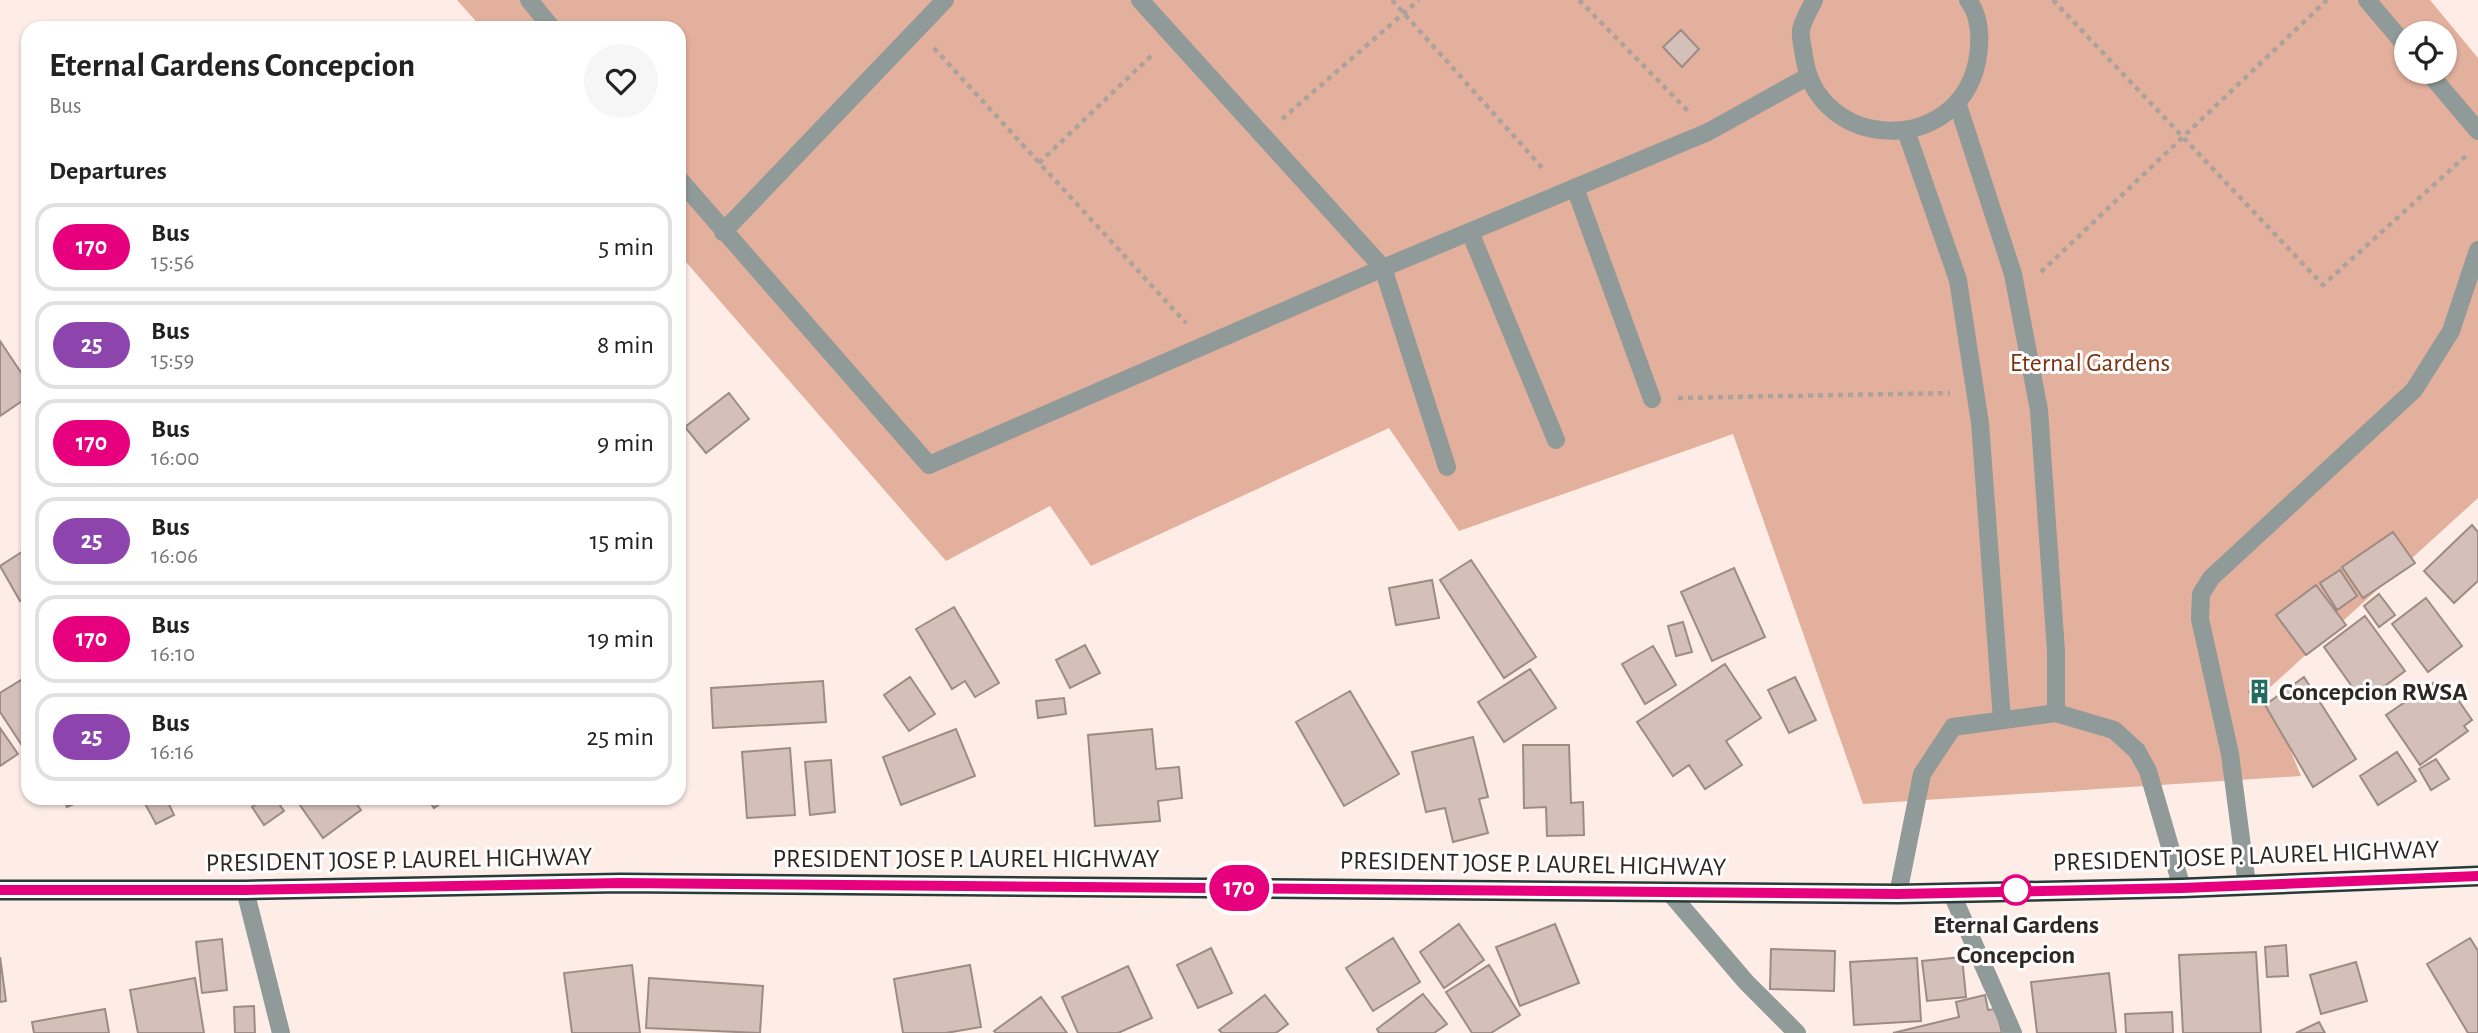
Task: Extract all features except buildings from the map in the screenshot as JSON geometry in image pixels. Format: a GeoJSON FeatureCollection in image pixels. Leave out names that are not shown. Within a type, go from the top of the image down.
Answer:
{"type":"FeatureCollection","features":[{"type":"Feature","properties":{"kind":"highway","name":"PRESIDENT JOSE P. LAUREL HIGHWAY"},"geometry":{"type":"LineString","coordinates":[[0,890],[245,890],[621,883],[1898,894],[2182,888],[2478,876]]}},
{"type":"Feature","properties":{"kind":"street"},"geometry":{"type":"LineString","coordinates":[[529,0],[546,21]]}},
{"type":"Feature","properties":{"kind":"street"},"geometry":{"type":"LineString","coordinates":[[723,232],[945,0]]}},
{"type":"Feature","properties":{"kind":"street"},"geometry":{"type":"LineString","coordinates":[[1140,0],[1383,268],[1447,467]]}},
{"type":"Feature","properties":{"kind":"street"},"geometry":{"type":"LineString","coordinates":[[1814,0],[1801,30],[1807,77],[1829,108],[1861,128],[1906,131],[1927,125],[1957,102],[1973,79],[1981,44],[1975,2]]}},
{"type":"Feature","properties":{"kind":"street"},"geometry":{"type":"LineString","coordinates":[[2367,0],[2394,32]]}},
{"type":"Feature","properties":{"kind":"street"},"geometry":{"type":"LineString","coordinates":[[686,188],[929,465],[1383,268],[1708,132],[1807,77]]}},
{"type":"Feature","properties":{"kind":"street"},"geometry":{"type":"LineString","coordinates":[[2438,84],[2478,131]]}},
{"type":"Feature","properties":{"kind":"street"},"geometry":{"type":"LineString","coordinates":[[1957,102],[2017,294],[2039,410],[2056,651],[2056,713]]}},
{"type":"Feature","properties":{"kind":"street"},"geometry":{"type":"LineString","coordinates":[[1906,131],[1958,279],[1980,423],[2002,720]]}},
{"type":"Feature","properties":{"kind":"street"},"geometry":{"type":"LineString","coordinates":[[1569,190],[1652,399]]}},
{"type":"Feature","properties":{"kind":"street"},"geometry":{"type":"LineString","coordinates":[[1470,232],[1556,440]]}},
{"type":"Feature","properties":{"kind":"street"},"geometry":{"type":"LineString","coordinates":[[2247,885],[2230,754],[2200,619],[2201,594],[2211,578],[2414,390],[2451,331],[2478,250]]}},
{"type":"Feature","properties":{"kind":"street"},"geometry":{"type":"LineString","coordinates":[[1898,894],[1922,774],[1953,727],[2056,713],[2114,730],[2137,751],[2148,771],[2182,888]]}},
{"type":"Feature","properties":{"kind":"street"},"geometry":{"type":"LineString","coordinates":[[245,890],[281,1033]]}},
{"type":"Feature","properties":{"kind":"street"},"geometry":{"type":"LineString","coordinates":[[1951,892],[2013,1033]]}},
{"type":"Feature","properties":{"kind":"street"},"geometry":{"type":"LineString","coordinates":[[1670,893],[1746,982],[1797,1033]]}},
{"type":"Feature","properties":{"kind":"path"},"geometry":{"type":"LineString","coordinates":[[1392,0],[1569,190]]}},
{"type":"Feature","properties":{"kind":"path"},"geometry":{"type":"LineString","coordinates":[[1263,136],[1419,0]]}},
{"type":"Feature","properties":{"kind":"path"},"geometry":{"type":"LineString","coordinates":[[1579,0],[1708,132]]}},
{"type":"Feature","properties":{"kind":"path"},"geometry":{"type":"LineString","coordinates":[[2053,0],[2323,285],[2468,155]]}},
{"type":"Feature","properties":{"kind":"path"},"geometry":{"type":"LineString","coordinates":[[2017,294],[2328,0]]}},
{"type":"Feature","properties":{"kind":"path"},"geometry":{"type":"LineString","coordinates":[[917,29],[1206,345]]}},
{"type":"Feature","properties":{"kind":"path"},"geometry":{"type":"LineString","coordinates":[[1039,163],[1172,35]]}},
{"type":"Feature","properties":{"kind":"path"},"geometry":{"type":"LineString","coordinates":[[1652,399],[1975,393]]}},
{"type":"Feature","properties":{"kind":"green space","name":"Eternal Gardens"},"geometry":{"type":"Polygon","coordinates":[[[457,0],[2430,0],[2447,21],[2394,21],[2394,84],[2457,84],[2457,33],[2478,58],[2478,498],[2266,691],[2301,776],[1863,804],[1733,434],[1459,531],[1389,428],[1091,566],[1050,506],[946,561],[686,262],[686,21],[476,21],[457,0]]]}},
{"type":"Feature","properties":{"kind":"bus line","name":"170"},"geometry":{"type":"LineString","coordinates":[[0,890],[245,890],[621,883],[1898,894],[2127,887],[2182,888],[2301,881],[2478,876]]}},
{"type":"Feature","properties":{"kind":"place","name":"Concepcion RWSA"},"geometry":{"type":"Point","coordinates":[2259,691]}},
{"type":"Feature","properties":{"kind":"place","name":"Eternal Gardens Concepcion"},"geometry":{"type":"Point","coordinates":[2016,890]}}]}
